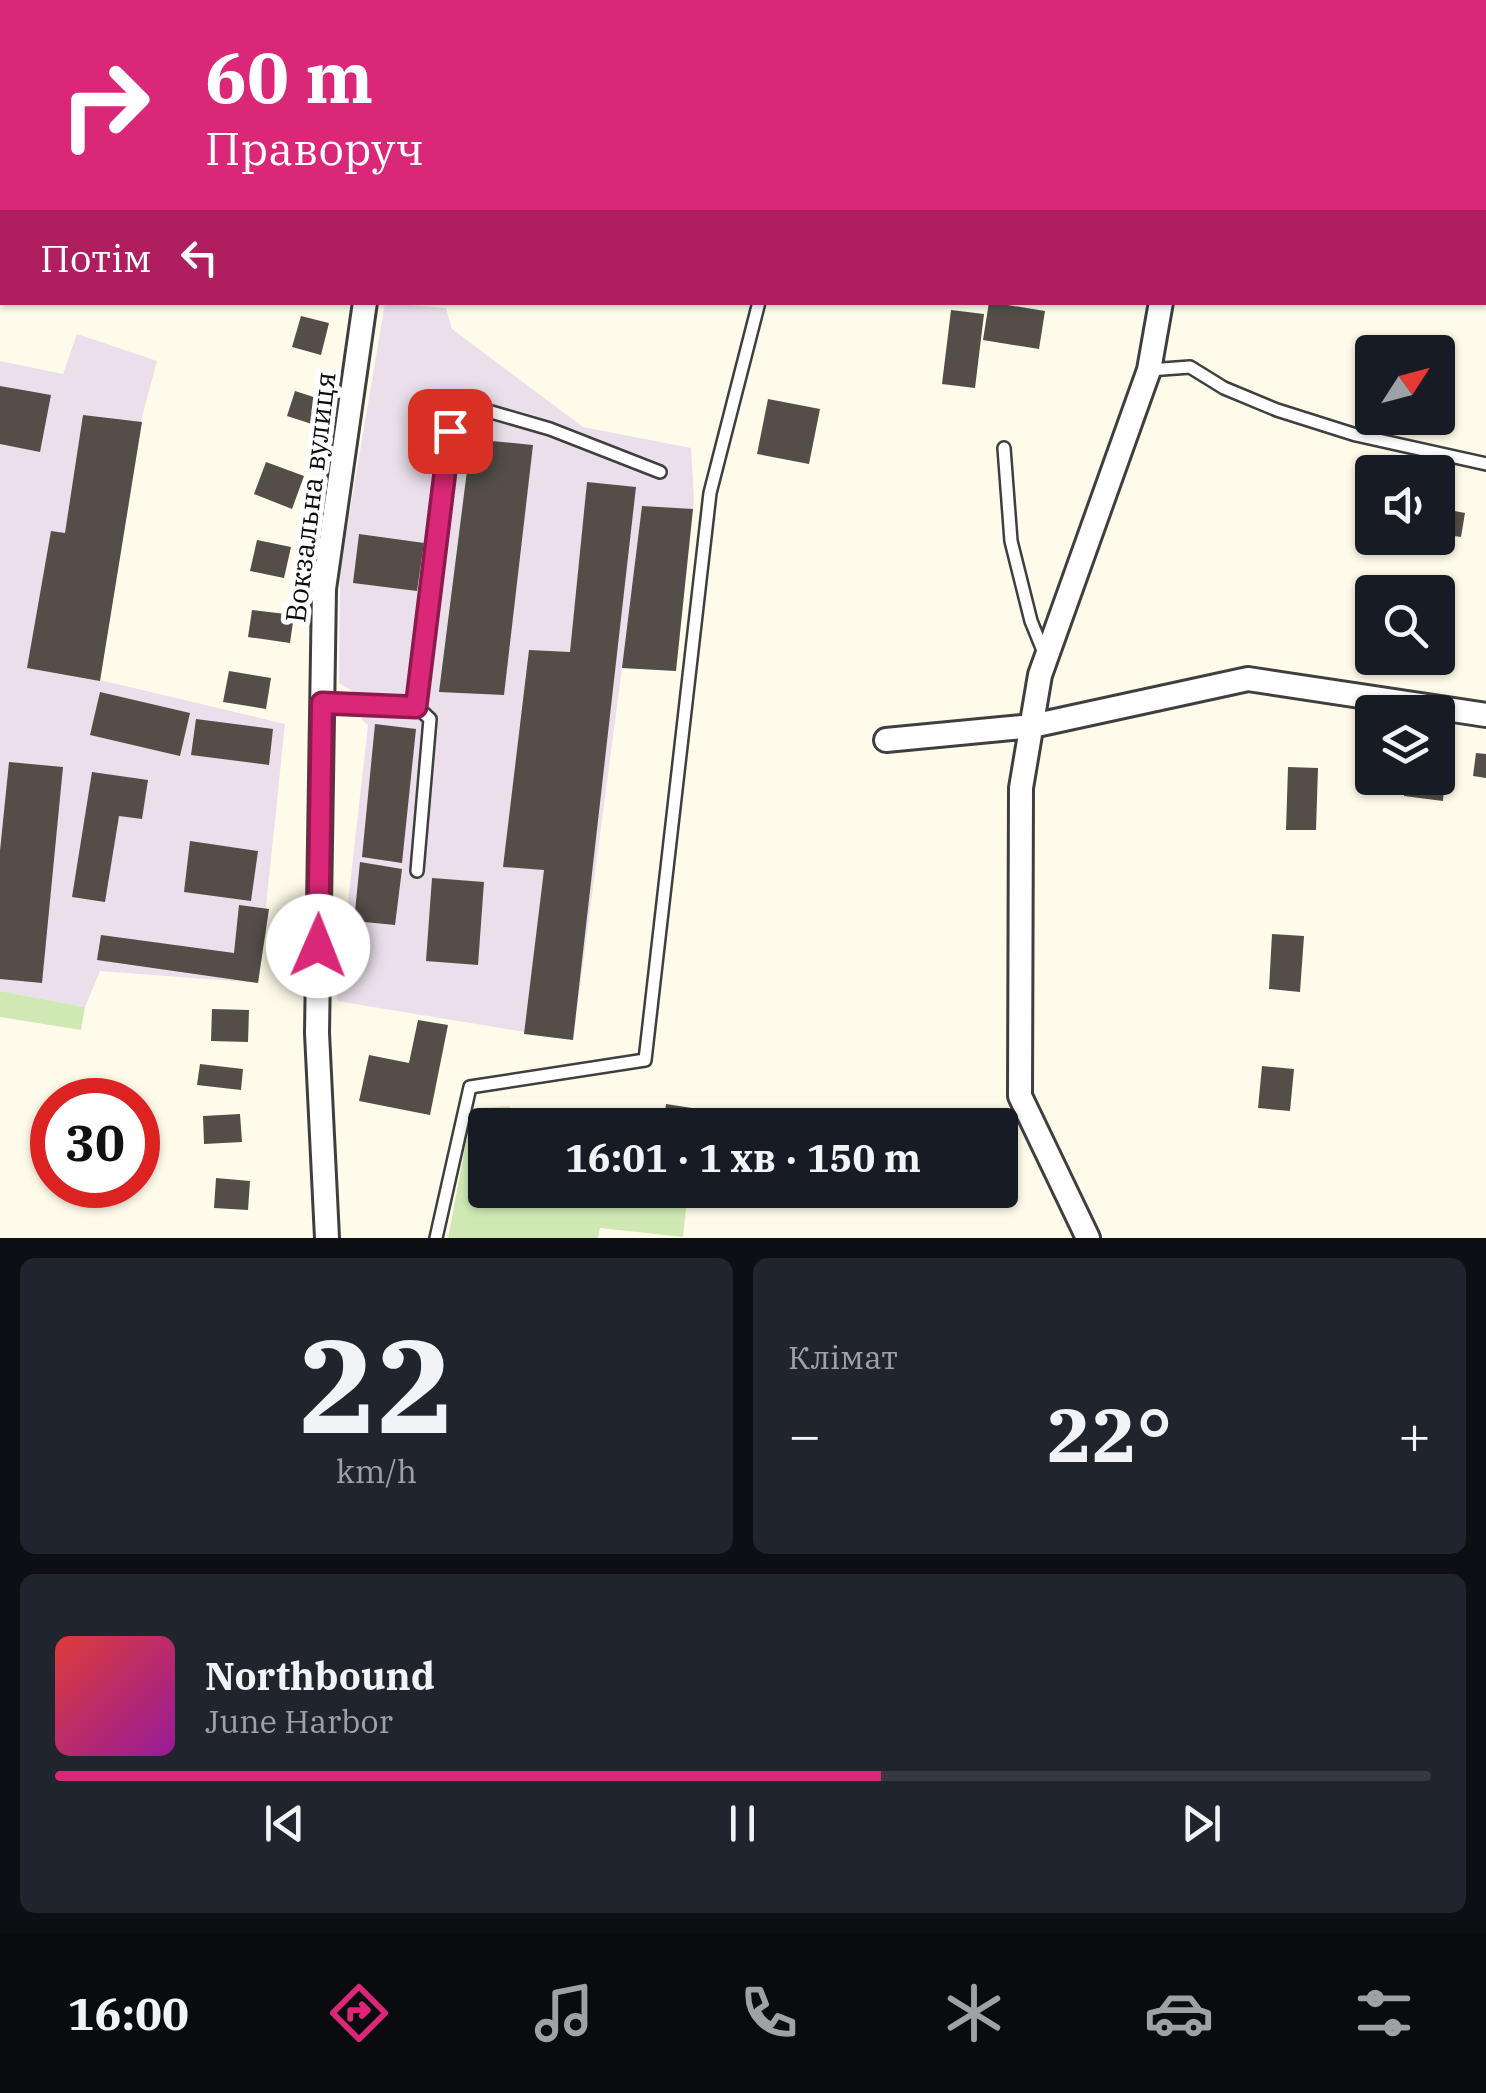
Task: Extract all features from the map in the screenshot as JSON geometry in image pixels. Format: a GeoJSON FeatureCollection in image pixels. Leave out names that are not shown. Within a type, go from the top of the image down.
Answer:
{"type":"FeatureCollection","features":[{"type":"Feature","properties":{"kind":"street","name":"Вокзальна вулиця"},"geometry":{"type":"LineString","coordinates":[[327,1238],[317,1033],[324,588],[365,305]]}},
{"type":"Feature","properties":{"kind":"street"},"geometry":{"type":"LineString","coordinates":[[1088,1238],[1020,1096],[1021,788],[1046,658],[1149,370],[1160,305]]}},
{"type":"Feature","properties":{"kind":"street"},"geometry":{"type":"LineString","coordinates":[[886,740],[1032,726],[1248,679],[1486,715]]}},
{"type":"Feature","properties":{"kind":"lane"},"geometry":{"type":"LineString","coordinates":[[436,1238],[470,1087],[645,1060],[710,492],[758,305]]}},
{"type":"Feature","properties":{"kind":"lane"},"geometry":{"type":"LineString","coordinates":[[1149,370],[1190,367],[1224,388],[1277,410],[1356,435],[1486,464]]}},
{"type":"Feature","properties":{"kind":"lane"},"geometry":{"type":"LineString","coordinates":[[416,707],[450,431],[481,409],[550,429],[660,472]]}},
{"type":"Feature","properties":{"kind":"lane"},"geometry":{"type":"LineString","coordinates":[[1004,448],[1011,541],[1031,621],[1046,658]]}},
{"type":"Feature","properties":{"kind":"lane"},"geometry":{"type":"LineString","coordinates":[[322,703],[416,707],[430,719],[417,871]]}},
{"type":"Feature","properties":{"kind":"shaded area"},"geometry":{"type":"Polygon","coordinates":[[[385,305],[446,308],[452,329],[583,427],[691,448],[694,500],[676,671],[622,668],[573,1040],[337,1001],[368,725],[362,720],[364,698],[339,683],[340,570],[385,305]]]}},
{"type":"Feature","properties":{"kind":"shaded area"},"geometry":{"type":"Polygon","coordinates":[[[77,334],[157,361],[142,417],[100,680],[285,724],[258,983],[100,971],[85,1007],[0,991],[0,361],[63,374],[77,334]]]}},
{"type":"Feature","properties":{"kind":"green space"},"geometry":{"type":"Polygon","coordinates":[[[0,991],[85,1007],[81,1030],[0,1017],[0,991]]]}},
{"type":"Feature","properties":{"kind":"green space"},"geometry":{"type":"Polygon","coordinates":[[[468,1132],[468,1208],[686,1208],[683,1237],[600,1228],[598,1238],[448,1238],[468,1132]]]}},
{"type":"Feature","properties":{"kind":"building"},"geometry":{"type":"Polygon","coordinates":[[[989,305],[1045,311],[1039,349],[983,340],[989,305]]]}},
{"type":"Feature","properties":{"kind":"building"},"geometry":{"type":"Polygon","coordinates":[[[951,310],[984,314],[975,388],[942,384],[951,310]]]}},
{"type":"Feature","properties":{"kind":"building"},"geometry":{"type":"Polygon","coordinates":[[[301,316],[329,323],[321,355],[292,347],[301,316]]]}},
{"type":"Feature","properties":{"kind":"building"},"geometry":{"type":"Polygon","coordinates":[[[0,386],[51,395],[40,452],[0,444],[0,386]]]}},
{"type":"Feature","properties":{"kind":"building"},"geometry":{"type":"Polygon","coordinates":[[[295,391],[326,401],[318,426],[287,416],[295,391]]]}},
{"type":"Feature","properties":{"kind":"building"},"geometry":{"type":"Polygon","coordinates":[[[768,399],[820,409],[809,464],[757,454],[768,399]]]}},
{"type":"Feature","properties":{"kind":"building"},"geometry":{"type":"Polygon","coordinates":[[[83,415],[142,422],[100,681],[27,668],[51,531],[65,533],[83,415]]]}},
{"type":"Feature","properties":{"kind":"building"},"geometry":{"type":"Polygon","coordinates":[[[471,439],[533,445],[504,695],[439,692],[471,439]]]}},
{"type":"Feature","properties":{"kind":"building"},"geometry":{"type":"Polygon","coordinates":[[[266,462],[304,476],[292,509],[254,494],[266,462]]]}},
{"type":"Feature","properties":{"kind":"building"},"geometry":{"type":"Polygon","coordinates":[[[587,482],[636,487],[573,1040],[524,1034],[544,870],[503,867],[529,650],[570,652],[587,482]]]}},
{"type":"Feature","properties":{"kind":"building"},"geometry":{"type":"Polygon","coordinates":[[[642,506],[693,509],[676,671],[622,668],[642,506]]]}},
{"type":"Feature","properties":{"kind":"building"},"geometry":{"type":"Polygon","coordinates":[[[1455,511],[1465,513],[1461,537],[1455,536],[1455,511]]]}},
{"type":"Feature","properties":{"kind":"building"},"geometry":{"type":"Polygon","coordinates":[[[359,534],[424,543],[417,591],[353,583],[359,534]]]}},
{"type":"Feature","properties":{"kind":"building"},"geometry":{"type":"Polygon","coordinates":[[[257,540],[291,547],[284,578],[250,571],[257,540]]]}},
{"type":"Feature","properties":{"kind":"building"},"geometry":{"type":"Polygon","coordinates":[[[252,610],[294,615],[290,643],[248,637],[252,610]]]}},
{"type":"Feature","properties":{"kind":"building"},"geometry":{"type":"Polygon","coordinates":[[[229,671],[271,678],[266,709],[223,702],[229,671]]]}},
{"type":"Feature","properties":{"kind":"building"},"geometry":{"type":"Polygon","coordinates":[[[100,692],[190,713],[180,756],[90,735],[100,692]]]}},
{"type":"Feature","properties":{"kind":"building"},"geometry":{"type":"Polygon","coordinates":[[[196,719],[273,729],[269,765],[191,755],[196,719]]]}},
{"type":"Feature","properties":{"kind":"building"},"geometry":{"type":"Polygon","coordinates":[[[375,724],[416,729],[402,863],[362,857],[375,724]]]}},
{"type":"Feature","properties":{"kind":"building"},"geometry":{"type":"Polygon","coordinates":[[[1476,753],[1486,754],[1486,778],[1473,776],[1476,753]]]}},
{"type":"Feature","properties":{"kind":"building"},"geometry":{"type":"Polygon","coordinates":[[[9,762],[63,767],[42,983],[0,979],[0,851],[9,762]]]}},
{"type":"Feature","properties":{"kind":"building"},"geometry":{"type":"Polygon","coordinates":[[[1288,767],[1318,768],[1316,830],[1286,830],[1288,767]]]}},
{"type":"Feature","properties":{"kind":"building"},"geometry":{"type":"Polygon","coordinates":[[[92,772],[148,780],[142,819],[119,816],[105,902],[72,897],[92,772]]]}},
{"type":"Feature","properties":{"kind":"building"},"geometry":{"type":"Polygon","coordinates":[[[1404,795],[1444,795],[1443,801],[1404,795]]]}},
{"type":"Feature","properties":{"kind":"building"},"geometry":{"type":"Polygon","coordinates":[[[190,841],[258,851],[251,901],[184,892],[190,841]]]}},
{"type":"Feature","properties":{"kind":"building"},"geometry":{"type":"Polygon","coordinates":[[[360,862],[402,869],[395,925],[354,921],[360,862]]]}},
{"type":"Feature","properties":{"kind":"building"},"geometry":{"type":"Polygon","coordinates":[[[432,878],[484,882],[478,965],[426,961],[432,878]]]}},
{"type":"Feature","properties":{"kind":"building"},"geometry":{"type":"Polygon","coordinates":[[[239,905],[269,909],[258,983],[97,960],[101,935],[234,953],[239,905]]]}},
{"type":"Feature","properties":{"kind":"building"},"geometry":{"type":"Polygon","coordinates":[[[1272,934],[1304,936],[1300,992],[1269,989],[1272,934]]]}},
{"type":"Feature","properties":{"kind":"building"},"geometry":{"type":"Polygon","coordinates":[[[212,1009],[249,1010],[248,1042],[211,1041],[212,1009]]]}},
{"type":"Feature","properties":{"kind":"building"},"geometry":{"type":"Polygon","coordinates":[[[418,1020],[448,1025],[430,1115],[359,1101],[369,1055],[409,1063],[418,1020]]]}},
{"type":"Feature","properties":{"kind":"building"},"geometry":{"type":"Polygon","coordinates":[[[200,1064],[243,1069],[241,1090],[197,1085],[200,1064]]]}},
{"type":"Feature","properties":{"kind":"building"},"geometry":{"type":"Polygon","coordinates":[[[1262,1066],[1294,1069],[1290,1111],[1258,1108],[1262,1066]]]}},
{"type":"Feature","properties":{"kind":"building"},"geometry":{"type":"Polygon","coordinates":[[[240,1114],[242,1142],[204,1144],[203,1116],[240,1114]]]}},
{"type":"Feature","properties":{"kind":"building"},"geometry":{"type":"Polygon","coordinates":[[[216,1178],[250,1181],[248,1210],[214,1208],[216,1178]]]}},
{"type":"Feature","properties":{"kind":"route"},"geometry":{"type":"LineString","coordinates":[[318,946],[322,703],[416,707],[450,431]]}}]}
